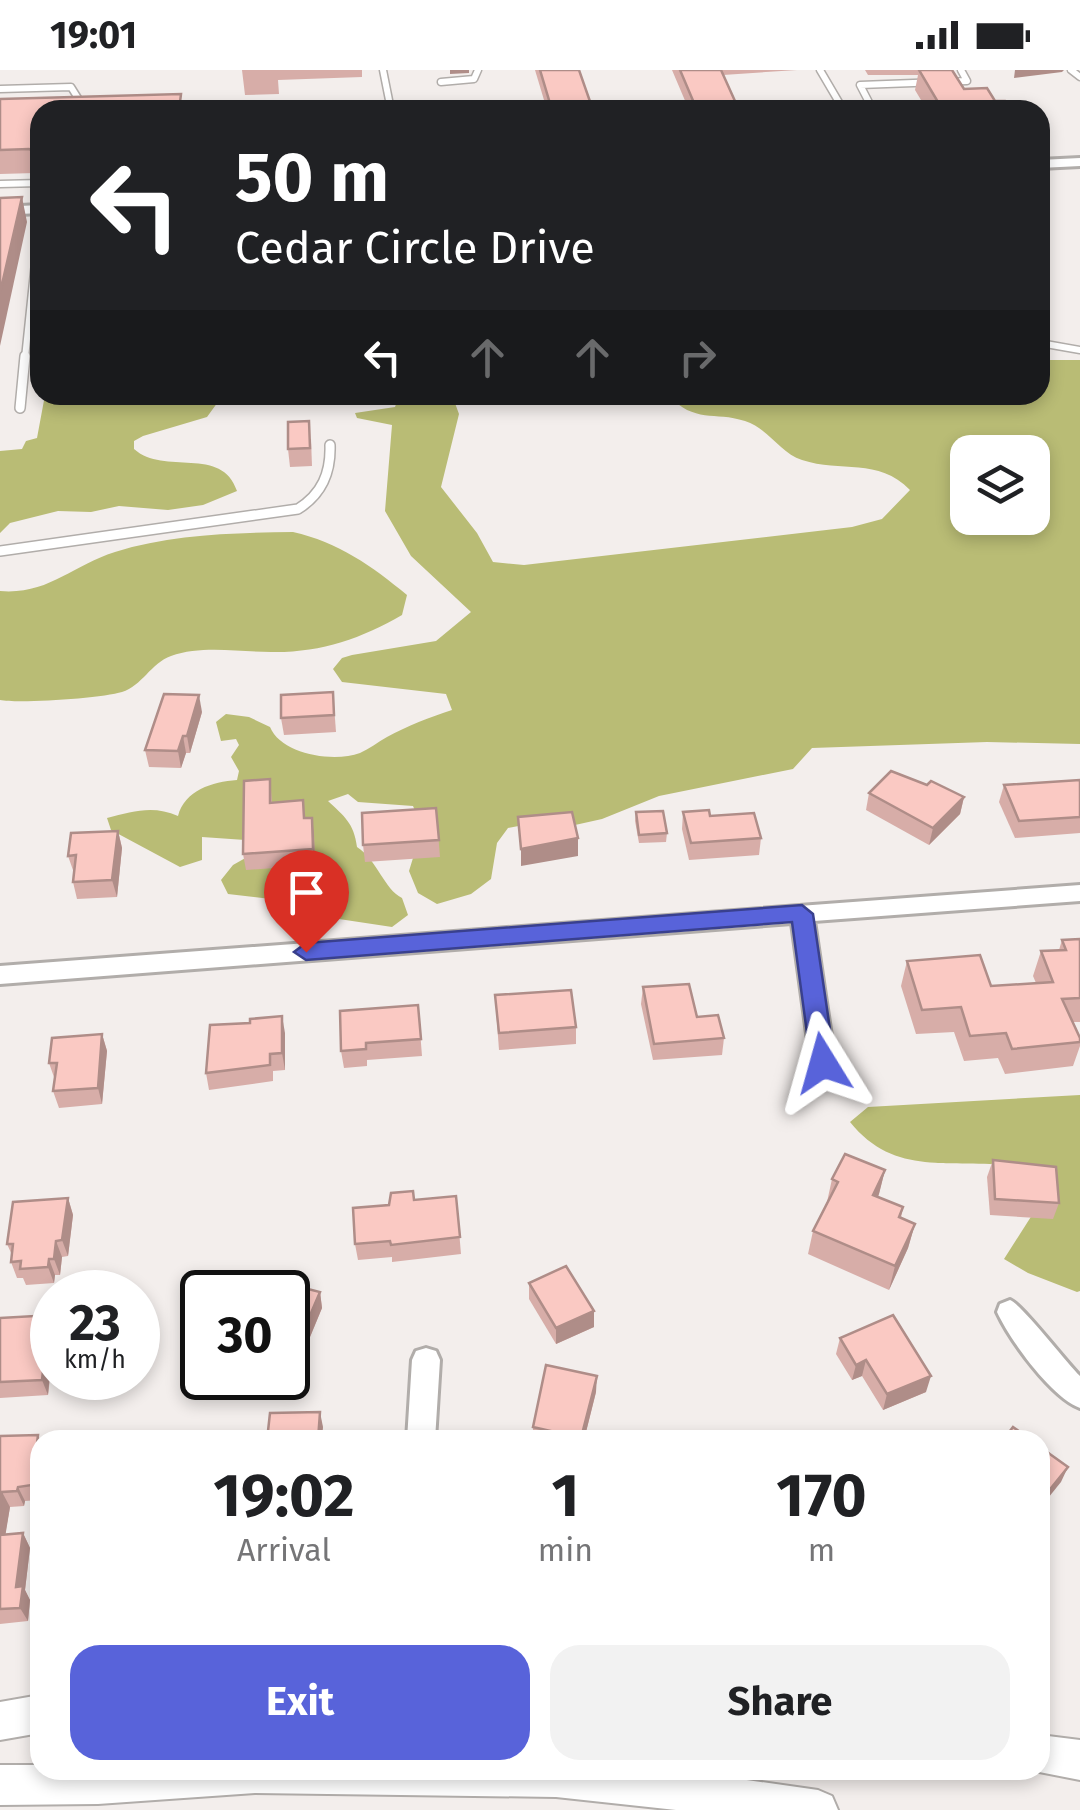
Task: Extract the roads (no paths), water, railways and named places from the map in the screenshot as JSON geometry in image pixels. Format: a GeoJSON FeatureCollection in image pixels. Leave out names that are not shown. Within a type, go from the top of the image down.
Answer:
{"type":"FeatureCollection","features":[{"type":"Feature","properties":{"kind":"street"},"geometry":{"type":"LineString","coordinates":[[1050,164],[1080,162]]}},
{"type":"Feature","properties":{"kind":"street"},"geometry":{"type":"LineString","coordinates":[[0,211],[30,212]]}},
{"type":"Feature","properties":{"kind":"street"},"geometry":{"type":"LineString","coordinates":[[0,976],[1080,893]]}},
{"type":"Feature","properties":{"kind":"street"},"geometry":{"type":"LineString","coordinates":[[802,914],[823,1063]]}},
{"type":"Feature","properties":{"kind":"street"},"geometry":{"type":"LineString","coordinates":[[1010,1312],[1037,1351],[1080,1395]]}},
{"type":"Feature","properties":{"kind":"street"},"geometry":{"type":"LineString","coordinates":[[422,1430],[426,1360]]}},
{"type":"Feature","properties":{"kind":"street"},"geometry":{"type":"LineString","coordinates":[[0,1721],[30,1716]]}},
{"type":"Feature","properties":{"kind":"street"},"geometry":{"type":"LineString","coordinates":[[1050,1756],[1080,1760]]}},
{"type":"Feature","properties":{"kind":"street"},"geometry":{"type":"LineString","coordinates":[[0,1786],[155,1780]]}},
{"type":"Feature","properties":{"kind":"street"},"geometry":{"type":"LineString","coordinates":[[580,1780],[818,1810]]}},
{"type":"Feature","properties":{"kind":"lane"},"geometry":{"type":"LineString","coordinates":[[383,70],[389,100]]}},
{"type":"Feature","properties":{"kind":"lane"},"geometry":{"type":"LineString","coordinates":[[441,82],[474,79],[478,70]]}},
{"type":"Feature","properties":{"kind":"lane"},"geometry":{"type":"LineString","coordinates":[[820,70],[838,100]]}},
{"type":"Feature","properties":{"kind":"lane"},"geometry":{"type":"LineString","coordinates":[[868,100],[860,85],[968,81],[961,70]]}},
{"type":"Feature","properties":{"kind":"lane"},"geometry":{"type":"LineString","coordinates":[[1071,70],[1080,77]]}},
{"type":"Feature","properties":{"kind":"lane"},"geometry":{"type":"LineString","coordinates":[[0,89],[70,87],[79,100]]}},
{"type":"Feature","properties":{"kind":"lane"},"geometry":{"type":"LineString","coordinates":[[0,184],[30,182]]}},
{"type":"Feature","properties":{"kind":"lane"},"geometry":{"type":"LineString","coordinates":[[20,408],[30,310]]}},
{"type":"Feature","properties":{"kind":"lane"},"geometry":{"type":"LineString","coordinates":[[1050,345],[1080,350]]}},
{"type":"Feature","properties":{"kind":"lane"},"geometry":{"type":"LineString","coordinates":[[0,551],[298,509],[314,500],[322,489],[330,445]]}}]}
